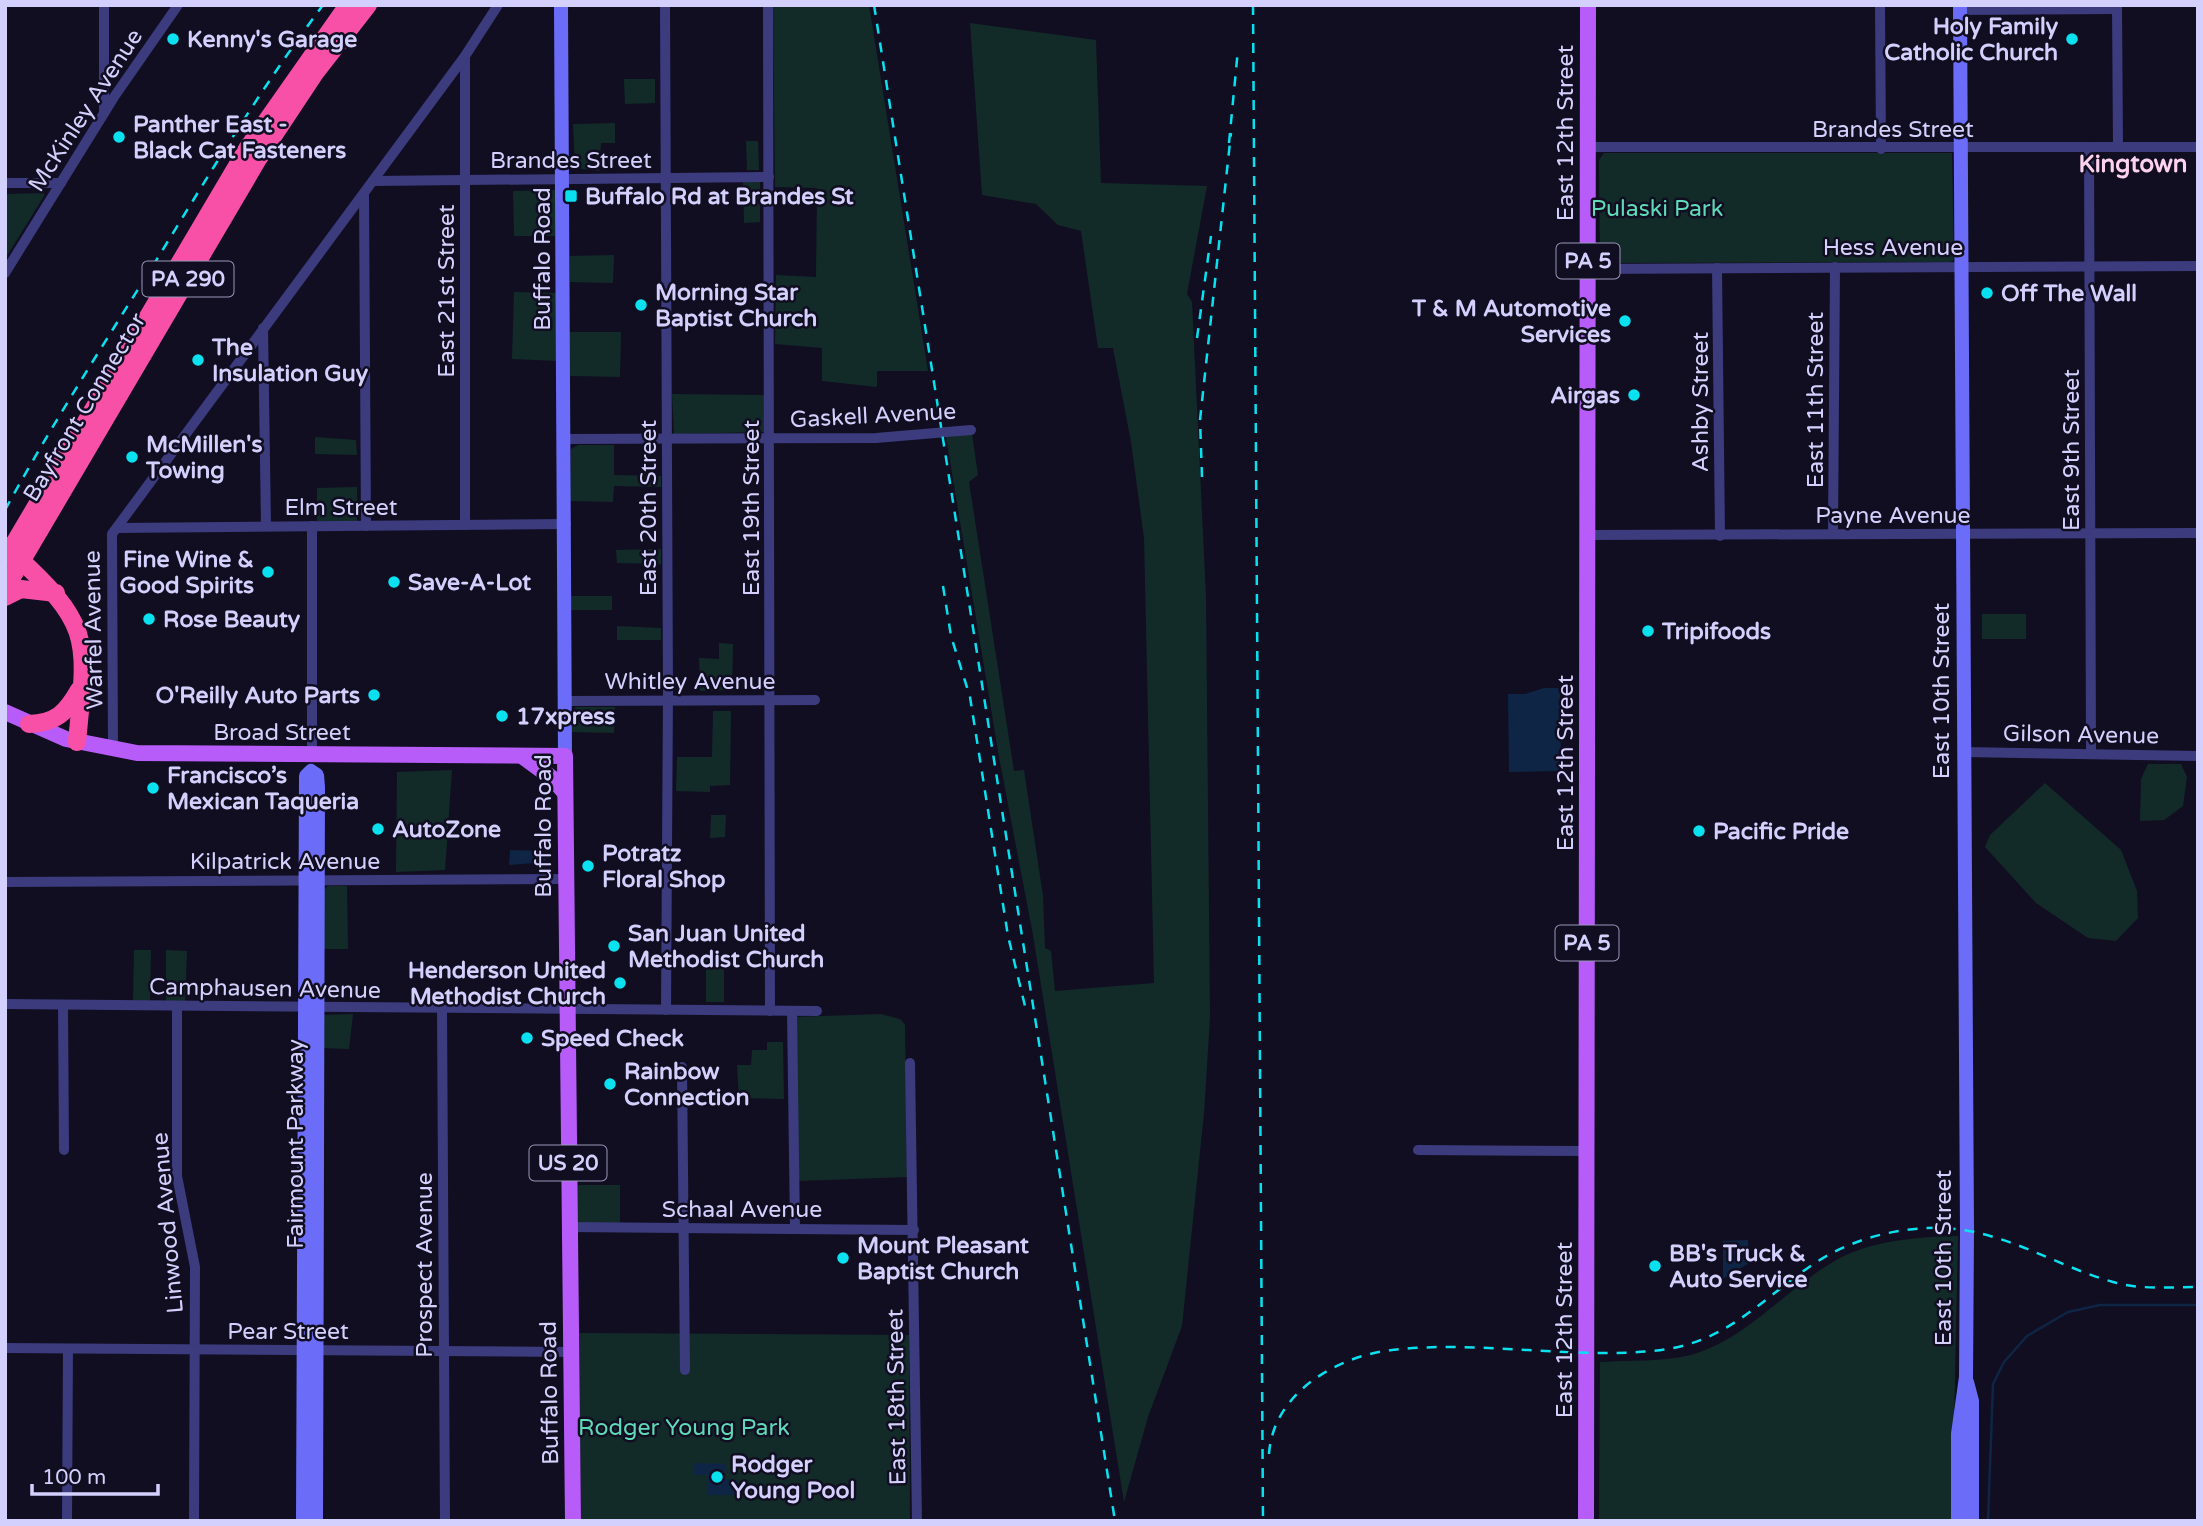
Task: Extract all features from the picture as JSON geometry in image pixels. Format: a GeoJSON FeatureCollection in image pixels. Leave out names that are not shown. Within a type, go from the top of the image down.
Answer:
{"type":"FeatureCollection","features":[{"type":"Feature","properties":{"kind":"highway","name":"Bayfront Connector"},"geometry":{"type":"LineString","coordinates":[[5,589],[12,557],[247,149],[348,5]]}},
{"type":"Feature","properties":{"kind":"highway","name":"Bayfront Connector"},"geometry":{"type":"LineString","coordinates":[[12,557],[258,159],[315,73],[368,5]]}},
{"type":"Feature","properties":{"kind":"highway"},"geometry":{"type":"LineString","coordinates":[[12,557],[57,593],[78,631],[83,654],[77,742]]}},
{"type":"Feature","properties":{"kind":"highway"},"geometry":{"type":"LineString","coordinates":[[5,597],[20,589],[57,593]]}},
{"type":"Feature","properties":{"kind":"highway"},"geometry":{"type":"LineString","coordinates":[[29,724],[48,722],[60,716],[82,684]]}},
{"type":"Feature","properties":{"kind":"main road","name":"East 12th Street"},"geometry":{"type":"LineString","coordinates":[[1586,1521],[1588,5]]}},
{"type":"Feature","properties":{"kind":"main road","name":"Broad Street"},"geometry":{"type":"LineString","coordinates":[[5,712],[77,742],[113,750],[312,763],[565,756]]}},
{"type":"Feature","properties":{"kind":"main road"},"geometry":{"type":"LineString","coordinates":[[521,756],[547,773],[565,793]]}},
{"type":"Feature","properties":{"kind":"main road","name":"Buffalo Road"},"geometry":{"type":"LineString","coordinates":[[565,756],[573,1521]]}},
{"type":"Feature","properties":{"kind":"street"},"geometry":{"type":"LineString","coordinates":[[104,5],[104,114]]}},
{"type":"Feature","properties":{"kind":"street","name":"McKinley Avenue"},"geometry":{"type":"LineString","coordinates":[[5,273],[104,114],[178,5]]}},
{"type":"Feature","properties":{"kind":"street","name":"Warfel Avenue"},"geometry":{"type":"LineString","coordinates":[[113,750],[111,544],[117,528],[364,194],[498,5]]}},
{"type":"Feature","properties":{"kind":"street","name":"Buffalo Road"},"geometry":{"type":"LineString","coordinates":[[561,5],[565,179],[565,756]]}},
{"type":"Feature","properties":{"kind":"street","name":"East 20th Street"},"geometry":{"type":"LineString","coordinates":[[665,5],[668,700],[666,1010]]}},
{"type":"Feature","properties":{"kind":"street","name":"East 19th Street"},"geometry":{"type":"LineString","coordinates":[[768,5],[770,1011]]}},
{"type":"Feature","properties":{"kind":"street"},"geometry":{"type":"LineString","coordinates":[[1880,5],[1881,149]]}},
{"type":"Feature","properties":{"kind":"street"},"geometry":{"type":"LineString","coordinates":[[1960,8],[2117,7],[2118,147]]}},
{"type":"Feature","properties":{"kind":"street","name":"East 10th Street"},"geometry":{"type":"LineString","coordinates":[[1958,1521],[1958,1434],[1966,1377],[1960,8]]}},
{"type":"Feature","properties":{"kind":"street","name":"East 21st Street"},"geometry":{"type":"LineString","coordinates":[[464,56],[465,525]]}},
{"type":"Feature","properties":{"kind":"street","name":"Brandes Street"},"geometry":{"type":"LineString","coordinates":[[1588,147],[2198,147]]}},
{"type":"Feature","properties":{"kind":"street","name":"East 9th Street"},"geometry":{"type":"LineString","coordinates":[[2089,148],[2091,753]]}},
{"type":"Feature","properties":{"kind":"street","name":"Brandes Street"},"geometry":{"type":"LineString","coordinates":[[373,181],[769,177]]}},
{"type":"Feature","properties":{"kind":"street"},"geometry":{"type":"LineString","coordinates":[[5,183],[61,183]]}},
{"type":"Feature","properties":{"kind":"street"},"geometry":{"type":"LineString","coordinates":[[364,194],[366,526]]}},
{"type":"Feature","properties":{"kind":"street","name":"Hess Avenue"},"geometry":{"type":"LineString","coordinates":[[1588,269],[2198,266]]}},
{"type":"Feature","properties":{"kind":"street","name":"East 11th Street"},"geometry":{"type":"LineString","coordinates":[[1833,534],[1835,267]]}},
{"type":"Feature","properties":{"kind":"street","name":"Ashby Street"},"geometry":{"type":"LineString","coordinates":[[1717,268],[1720,536]]}},
{"type":"Feature","properties":{"kind":"street"},"geometry":{"type":"LineString","coordinates":[[263,328],[266,526]]}},
{"type":"Feature","properties":{"kind":"street","name":"Gaskell Avenue"},"geometry":{"type":"LineString","coordinates":[[566,439],[769,439],[901,436],[971,430]]}},
{"type":"Feature","properties":{"kind":"street","name":"Elm Street"},"geometry":{"type":"LineString","coordinates":[[117,528],[566,524]]}},
{"type":"Feature","properties":{"kind":"street","name":"Fairmount Parkway"},"geometry":{"type":"LineString","coordinates":[[312,526],[312,763],[317,775],[312,880],[311,1350],[316,1521]]}},
{"type":"Feature","properties":{"kind":"street","name":"Payne Avenue"},"geometry":{"type":"LineString","coordinates":[[1588,535],[2198,533]]}},
{"type":"Feature","properties":{"kind":"street","name":"Whitley Avenue"},"geometry":{"type":"LineString","coordinates":[[565,701],[815,700]]}},
{"type":"Feature","properties":{"kind":"street","name":"Gilson Avenue"},"geometry":{"type":"LineString","coordinates":[[1964,752],[2198,756]]}},
{"type":"Feature","properties":{"kind":"street","name":"Kilpatrick Avenue"},"geometry":{"type":"LineString","coordinates":[[5,881],[566,879]]}},
{"type":"Feature","properties":{"kind":"street","name":"Camphausen Avenue"},"geometry":{"type":"LineString","coordinates":[[5,1004],[817,1011]]}},
{"type":"Feature","properties":{"kind":"street"},"geometry":{"type":"LineString","coordinates":[[63,1005],[64,1150]]}},
{"type":"Feature","properties":{"kind":"street","name":"Linwood Avenue"},"geometry":{"type":"LineString","coordinates":[[177,1006],[176,1157],[194,1258],[194,1521]]}},
{"type":"Feature","properties":{"kind":"street","name":"Prospect Avenue"},"geometry":{"type":"LineString","coordinates":[[442,1009],[445,1521]]}},
{"type":"Feature","properties":{"kind":"street"},"geometry":{"type":"LineString","coordinates":[[792,1011],[795,1229]]}},
{"type":"Feature","properties":{"kind":"street","name":"East 18th Street"},"geometry":{"type":"LineString","coordinates":[[910,1063],[916,1521]]}},
{"type":"Feature","properties":{"kind":"street"},"geometry":{"type":"LineString","coordinates":[[682,1067],[685,1370]]}},
{"type":"Feature","properties":{"kind":"street"},"geometry":{"type":"LineString","coordinates":[[1418,1150],[1587,1152]]}},
{"type":"Feature","properties":{"kind":"street","name":"Schaal Avenue"},"geometry":{"type":"LineString","coordinates":[[569,1227],[914,1230]]}},
{"type":"Feature","properties":{"kind":"street","name":"Pear Street"},"geometry":{"type":"LineString","coordinates":[[5,1348],[571,1352]]}},
{"type":"Feature","properties":{"kind":"street"},"geometry":{"type":"LineString","coordinates":[[67,1521],[68,1349]]}},
{"type":"Feature","properties":{"kind":"street","name":"Fairmount Parkway"},"geometry":{"type":"LineString","coordinates":[[303,1521],[311,1350]]}},
{"type":"Feature","properties":{"kind":"street","name":"East 10th Street"},"geometry":{"type":"LineString","coordinates":[[1966,1377],[1972,1401],[1972,1521]]}},
{"type":"Feature","properties":{"kind":"green space"},"geometry":{"type":"Polygon","coordinates":[[[773,5],[869,5],[928,371],[877,371],[877,387],[822,381],[822,348],[775,344],[776,275],[816,277],[817,188],[775,187],[773,5]]]}},
{"type":"Feature","properties":{"kind":"green space"},"geometry":{"type":"Polygon","coordinates":[[[970,23],[1096,40],[1101,183],[1207,186],[1187,294],[1192,302],[1206,597],[1210,1017],[1204,1113],[1182,1326],[1148,1417],[1124,1502],[1033,935],[999,757],[946,437],[972,434],[978,475],[969,482],[1014,771],[1024,770],[1043,896],[1045,948],[1051,951],[1055,991],[1154,983],[1144,538],[1131,442],[1113,348],[1098,348],[1081,231],[1058,225],[1036,204],[982,195],[970,23]]]}},
{"type":"Feature","properties":{"kind":"green space"},"geometry":{"type":"Polygon","coordinates":[[[624,79],[655,79],[655,103],[625,104],[624,79]]]}},
{"type":"Feature","properties":{"kind":"green space"},"geometry":{"type":"Polygon","coordinates":[[[615,123],[615,143],[601,143],[599,171],[575,168],[573,124],[615,123]]]}},
{"type":"Feature","properties":{"kind":"green space"},"geometry":{"type":"Polygon","coordinates":[[[746,141],[758,141],[759,170],[747,170],[746,141]]]}},
{"type":"Feature","properties":{"kind":"green space","name":"Pulaski Park"},"geometry":{"type":"Polygon","coordinates":[[[1604,153],[1952,153],[1954,260],[1603,263],[1600,259],[1599,160],[1604,153]]]}},
{"type":"Feature","properties":{"kind":"green space"},"geometry":{"type":"Polygon","coordinates":[[[760,180],[760,222],[744,223],[743,181],[760,180]]]}},
{"type":"Feature","properties":{"kind":"green space"},"geometry":{"type":"Polygon","coordinates":[[[555,190],[555,236],[514,236],[513,191],[555,190]]]}},
{"type":"Feature","properties":{"kind":"green space"},"geometry":{"type":"Polygon","coordinates":[[[44,193],[44,196],[5,259],[5,194],[44,193]]]}},
{"type":"Feature","properties":{"kind":"green space"},"geometry":{"type":"Polygon","coordinates":[[[614,255],[613,283],[570,282],[570,256],[614,255]]]}},
{"type":"Feature","properties":{"kind":"green space"},"geometry":{"type":"Polygon","coordinates":[[[514,292],[558,293],[558,361],[512,359],[514,292]]]}},
{"type":"Feature","properties":{"kind":"green space"},"geometry":{"type":"Polygon","coordinates":[[[569,332],[621,332],[620,377],[570,376],[569,332]]]}},
{"type":"Feature","properties":{"kind":"green space"},"geometry":{"type":"Polygon","coordinates":[[[672,394],[765,395],[764,432],[674,434],[672,394]]]}},
{"type":"Feature","properties":{"kind":"green space"},"geometry":{"type":"Polygon","coordinates":[[[315,437],[356,440],[357,455],[315,454],[315,437]]]}},
{"type":"Feature","properties":{"kind":"green space"},"geometry":{"type":"Polygon","coordinates":[[[578,445],[614,445],[614,475],[661,476],[661,487],[614,486],[613,502],[570,501],[571,449],[578,445]]]}},
{"type":"Feature","properties":{"kind":"green space"},"geometry":{"type":"Polygon","coordinates":[[[357,487],[357,521],[317,521],[317,488],[357,487]]]}},
{"type":"Feature","properties":{"kind":"green space"},"geometry":{"type":"Polygon","coordinates":[[[661,549],[661,564],[617,563],[616,550],[661,549]]]}},
{"type":"Feature","properties":{"kind":"green space"},"geometry":{"type":"Polygon","coordinates":[[[570,596],[612,596],[612,610],[571,610],[570,596]]]}},
{"type":"Feature","properties":{"kind":"green space"},"geometry":{"type":"Polygon","coordinates":[[[1982,614],[2026,614],[2026,639],[1982,639],[1982,614]]]}},
{"type":"Feature","properties":{"kind":"green space"},"geometry":{"type":"Polygon","coordinates":[[[617,626],[661,628],[661,640],[617,640],[617,626]]]}},
{"type":"Feature","properties":{"kind":"green space"},"geometry":{"type":"Polygon","coordinates":[[[719,643],[733,644],[732,690],[700,691],[699,658],[719,659],[719,643]]]}},
{"type":"Feature","properties":{"kind":"green space"},"geometry":{"type":"Polygon","coordinates":[[[576,707],[615,707],[614,733],[571,732],[571,712],[576,707]]]}},
{"type":"Feature","properties":{"kind":"green space"},"geometry":{"type":"Polygon","coordinates":[[[713,711],[731,711],[730,785],[710,786],[710,792],[676,791],[677,757],[712,757],[713,711]]]}},
{"type":"Feature","properties":{"kind":"green space"},"geometry":{"type":"Polygon","coordinates":[[[2148,764],[2181,764],[2187,777],[2183,806],[2164,820],[2140,821],[2141,779],[2148,764]]]}},
{"type":"Feature","properties":{"kind":"green space"},"geometry":{"type":"Polygon","coordinates":[[[452,770],[445,870],[396,872],[397,772],[452,770]]]}},
{"type":"Feature","properties":{"kind":"green space"},"geometry":{"type":"Polygon","coordinates":[[[2045,783],[2121,850],[2137,891],[2138,918],[2116,941],[2088,938],[2036,903],[1985,847],[1990,835],[2045,783]]]}},
{"type":"Feature","properties":{"kind":"green space"},"geometry":{"type":"Polygon","coordinates":[[[711,815],[726,815],[725,837],[710,838],[711,815]]]}},
{"type":"Feature","properties":{"kind":"green space"},"geometry":{"type":"Polygon","coordinates":[[[328,886],[347,886],[348,949],[322,949],[322,892],[328,886]]]}},
{"type":"Feature","properties":{"kind":"green space"},"geometry":{"type":"Polygon","coordinates":[[[134,950],[151,950],[150,1002],[133,1002],[134,950]]]}},
{"type":"Feature","properties":{"kind":"green space"},"geometry":{"type":"Polygon","coordinates":[[[166,950],[187,951],[185,1003],[166,1002],[166,950]]]}},
{"type":"Feature","properties":{"kind":"green space"},"geometry":{"type":"Polygon","coordinates":[[[706,956],[724,956],[724,1002],[706,1002],[706,956]]]}},
{"type":"Feature","properties":{"kind":"green space"},"geometry":{"type":"Polygon","coordinates":[[[353,1014],[349,1049],[322,1048],[324,1015],[353,1014]]]}},
{"type":"Feature","properties":{"kind":"green space"},"geometry":{"type":"Polygon","coordinates":[[[881,1014],[900,1019],[905,1025],[907,1177],[799,1181],[794,1017],[881,1014]]]}},
{"type":"Feature","properties":{"kind":"green space"},"geometry":{"type":"Polygon","coordinates":[[[767,1042],[783,1042],[784,1099],[739,1098],[737,1065],[751,1065],[752,1050],[767,1050],[767,1042]]]}},
{"type":"Feature","properties":{"kind":"green space"},"geometry":{"type":"Polygon","coordinates":[[[577,1185],[620,1185],[620,1224],[577,1223],[577,1185]]]}},
{"type":"Feature","properties":{"kind":"green space"},"geometry":{"type":"Polygon","coordinates":[[[1958,1236],[1952,1521],[1599,1521],[1600,1362],[1657,1360],[1691,1355],[1731,1337],[1838,1259],[1866,1248],[1896,1241],[1958,1236]]]}},
{"type":"Feature","properties":{"kind":"green space","name":"Rodger Young Park"},"geometry":{"type":"Polygon","coordinates":[[[579,1333],[909,1335],[910,1521],[581,1521],[579,1333]]]}},
{"type":"Feature","properties":{"kind":"water"},"geometry":{"type":"Polygon","coordinates":[[[1544,688],[1558,688],[1560,692],[1561,769],[1509,772],[1508,694],[1525,694],[1544,688]]]}},
{"type":"Feature","properties":{"kind":"water"},"geometry":{"type":"Polygon","coordinates":[[[510,850],[543,851],[546,862],[509,865],[510,850]]]}},
{"type":"Feature","properties":{"kind":"water"},"geometry":{"type":"Polygon","coordinates":[[[1748,1240],[1749,1263],[1723,1279],[1723,1241],[1748,1240]]]}},
{"type":"Feature","properties":{"kind":"water","name":"Rodger Young Pool"},"geometry":{"type":"Polygon","coordinates":[[[694,1463],[726,1464],[726,1479],[737,1480],[737,1495],[708,1495],[708,1475],[694,1475],[694,1463]]]}},
{"type":"Feature","properties":{"kind":"waterway"},"geometry":{"type":"LineString","coordinates":[[1988,1521],[1993,1384],[2004,1362],[2027,1336],[2068,1312],[2100,1305],[2198,1305]]}},
{"type":"Feature","properties":{"kind":"railway"},"geometry":{"type":"LineString","coordinates":[[5,510],[59,417],[215,165],[323,5]]}},
{"type":"Feature","properties":{"kind":"railway"},"geometry":{"type":"LineString","coordinates":[[874,5],[1115,1521]]}},
{"type":"Feature","properties":{"kind":"railway"},"geometry":{"type":"LineString","coordinates":[[1253,5],[1263,1521]]}},
{"type":"Feature","properties":{"kind":"railway"},"geometry":{"type":"LineString","coordinates":[[1229,143],[1238,49]]}},
{"type":"Feature","properties":{"kind":"railway"},"geometry":{"type":"LineString","coordinates":[[1202,477],[1200,420],[1231,133]]}},
{"type":"Feature","properties":{"kind":"railway"},"geometry":{"type":"LineString","coordinates":[[1197,338],[1211,236]]}},
{"type":"Feature","properties":{"kind":"railway"},"geometry":{"type":"LineString","coordinates":[[943,586],[951,636],[970,697],[1008,936],[1025,1006]]}},
{"type":"Feature","properties":{"kind":"railway"},"geometry":{"type":"LineString","coordinates":[[1269,1454],[1273,1432],[1282,1413],[1295,1396],[1311,1381],[1350,1360],[1392,1350],[1424,1348],[1620,1353],[1677,1347],[1720,1331],[1825,1257],[1853,1244],[1897,1231],[1927,1228],[1977,1233],[2023,1247],[2123,1285],[2198,1287]]}},
{"type":"Feature","properties":{"kind":"place","name":"Kenny's Garage"},"geometry":{"type":"Point","coordinates":[173,39]}},
{"type":"Feature","properties":{"kind":"place","name":"Holy Family Catholic Church"},"geometry":{"type":"Point","coordinates":[2072,39]}},
{"type":"Feature","properties":{"kind":"place","name":"Panther East - Black Cat Fasteners"},"geometry":{"type":"Point","coordinates":[119,137]}},
{"type":"Feature","properties":{"kind":"place","name":"Buffalo Rd at Brandes St"},"geometry":{"type":"Point","coordinates":[571,196]}},
{"type":"Feature","properties":{"kind":"place","name":"Off The Wall"},"geometry":{"type":"Point","coordinates":[1987,293]}},
{"type":"Feature","properties":{"kind":"place","name":"Morning Star Baptist Church"},"geometry":{"type":"Point","coordinates":[641,305]}},
{"type":"Feature","properties":{"kind":"place","name":"T & M Automotive Services"},"geometry":{"type":"Point","coordinates":[1625,321]}},
{"type":"Feature","properties":{"kind":"place","name":"The Insulation Guy"},"geometry":{"type":"Point","coordinates":[198,360]}},
{"type":"Feature","properties":{"kind":"place","name":"Airgas"},"geometry":{"type":"Point","coordinates":[1634,395]}},
{"type":"Feature","properties":{"kind":"place","name":"McMillen's Towing"},"geometry":{"type":"Point","coordinates":[132,457]}},
{"type":"Feature","properties":{"kind":"place","name":"Fine Wine & Good Spirits"},"geometry":{"type":"Point","coordinates":[268,572]}},
{"type":"Feature","properties":{"kind":"place","name":"Save-A-Lot"},"geometry":{"type":"Point","coordinates":[394,582]}},
{"type":"Feature","properties":{"kind":"place","name":"Rose Beauty"},"geometry":{"type":"Point","coordinates":[149,619]}},
{"type":"Feature","properties":{"kind":"place","name":"Tripifoods"},"geometry":{"type":"Point","coordinates":[1648,631]}},
{"type":"Feature","properties":{"kind":"place","name":"O'Reilly Auto Parts"},"geometry":{"type":"Point","coordinates":[374,695]}},
{"type":"Feature","properties":{"kind":"place","name":"17xpress"},"geometry":{"type":"Point","coordinates":[502,716]}},
{"type":"Feature","properties":{"kind":"place","name":"Francisco’s Mexican Taqueria"},"geometry":{"type":"Point","coordinates":[153,788]}},
{"type":"Feature","properties":{"kind":"place","name":"AutoZone"},"geometry":{"type":"Point","coordinates":[378,829]}},
{"type":"Feature","properties":{"kind":"place","name":"Pacific Pride"},"geometry":{"type":"Point","coordinates":[1699,831]}},
{"type":"Feature","properties":{"kind":"place","name":"Potratz Floral Shop"},"geometry":{"type":"Point","coordinates":[588,866]}},
{"type":"Feature","properties":{"kind":"place","name":"San Juan United Methodist Church"},"geometry":{"type":"Point","coordinates":[614,946]}},
{"type":"Feature","properties":{"kind":"place","name":"Henderson United Methodist Church"},"geometry":{"type":"Point","coordinates":[620,983]}},
{"type":"Feature","properties":{"kind":"place","name":"Speed Check"},"geometry":{"type":"Point","coordinates":[527,1038]}},
{"type":"Feature","properties":{"kind":"place","name":"Rainbow Connection"},"geometry":{"type":"Point","coordinates":[610,1084]}},
{"type":"Feature","properties":{"kind":"place","name":"Mount Pleasant Baptist Church"},"geometry":{"type":"Point","coordinates":[843,1258]}},
{"type":"Feature","properties":{"kind":"place","name":"BB's Truck & Auto Service"},"geometry":{"type":"Point","coordinates":[1655,1266]}},
{"type":"Feature","properties":{"kind":"place","name":"Rodger Young Pool"},"geometry":{"type":"Point","coordinates":[717,1477]}},
{"type":"Feature","properties":{"kind":"district","name":"Kingtown"},"geometry":{"type":"Point","coordinates":[2133,164]}}]}
